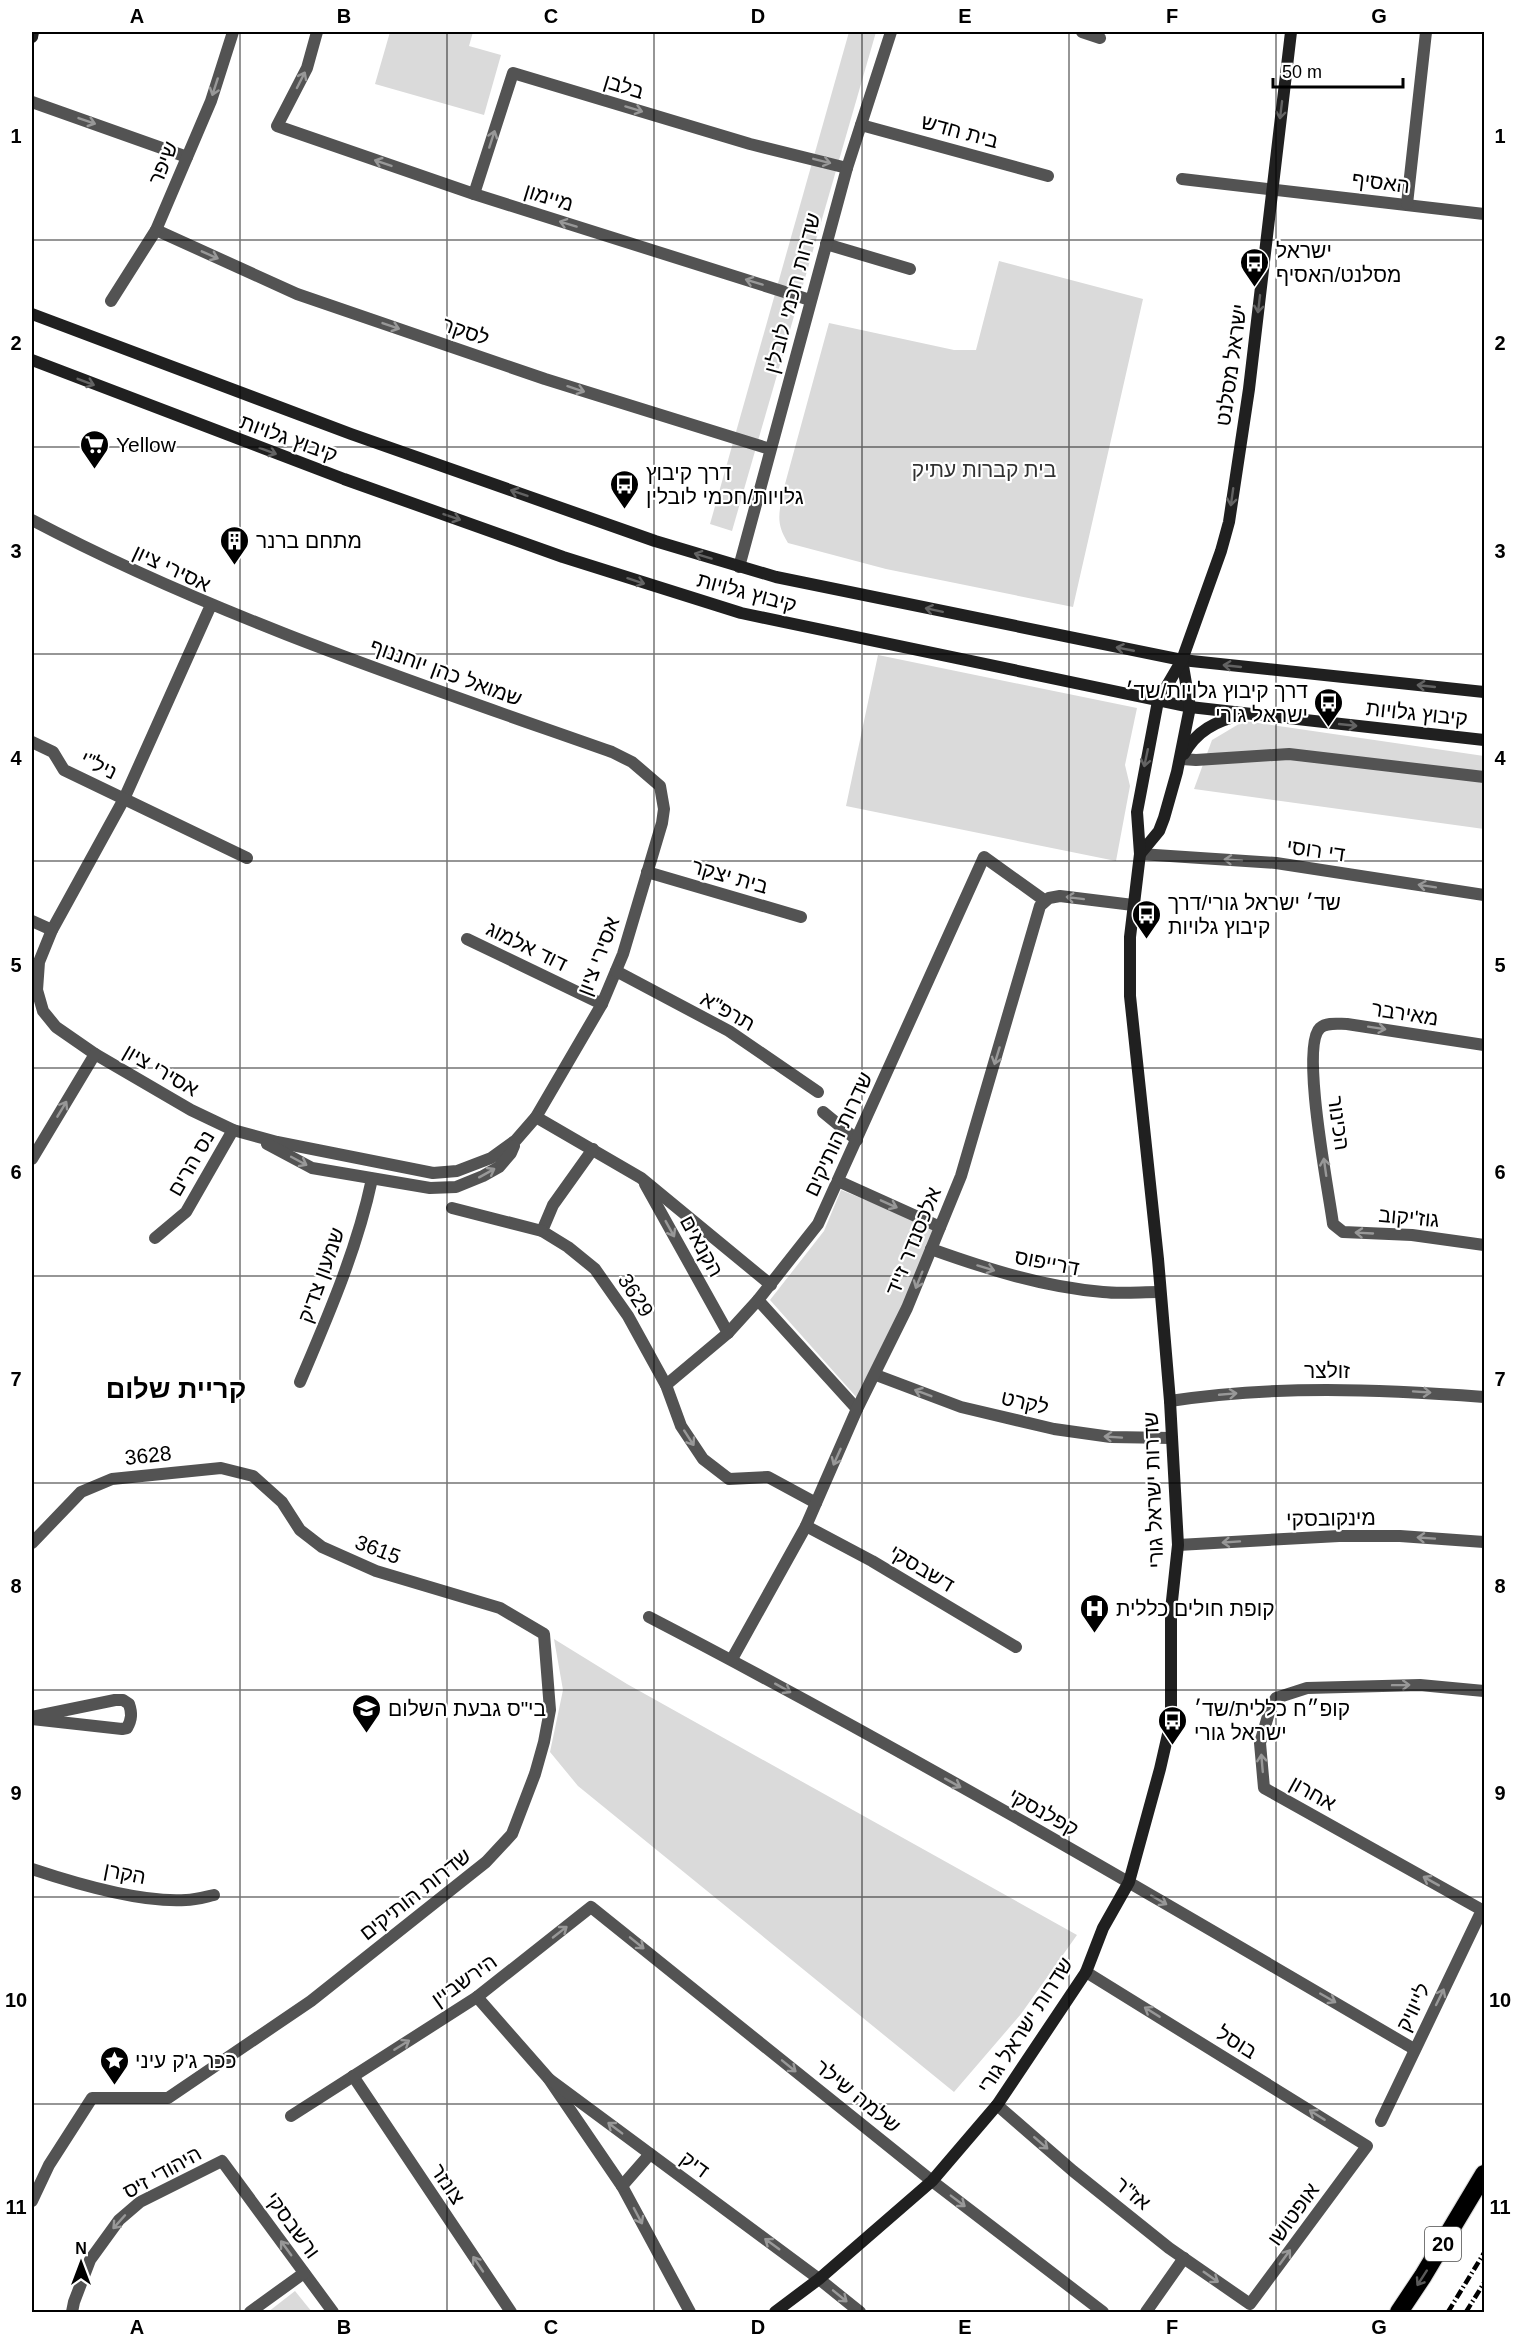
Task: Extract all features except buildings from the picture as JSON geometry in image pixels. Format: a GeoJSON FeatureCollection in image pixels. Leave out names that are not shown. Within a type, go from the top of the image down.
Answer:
{"type":"FeatureCollection","features":[{"type":"Feature","properties":{"kind":"highway","name":"20"},"geometry":{"type":"LineString","coordinates":[[1399,2313],[1485,2174]]}},
{"type":"Feature","properties":{"kind":"main road"},"geometry":{"type":"LineString","coordinates":[[32,38],[33,32]]}},
{"type":"Feature","properties":{"kind":"main road","name":"ישראל מסלנט"},"geometry":{"type":"LineString","coordinates":[[1182,660],[1229,522],[1249,389],[1291,32]]}},
{"type":"Feature","properties":{"kind":"main road","name":"קיבוץ גלויות"},"geometry":{"type":"LineString","coordinates":[[32,314],[351,434],[655,541],[785,579],[1182,660],[1485,692]]}},
{"type":"Feature","properties":{"kind":"main road","name":"קיבוץ גלויות"},"geometry":{"type":"LineString","coordinates":[[32,360],[354,483],[573,560],[741,613],[1190,707],[1485,740]]}},
{"type":"Feature","properties":{"kind":"main road"},"geometry":{"type":"LineString","coordinates":[[1140,854],[1159,831],[1177,772],[1190,707],[1182,660]]}},
{"type":"Feature","properties":{"kind":"main road","name":"שדרות ישראל גורי"},"geometry":{"type":"LineString","coordinates":[[776,2313],[819,2279],[932,2181],[997,2105],[1086,1972],[1103,1928],[1129,1882],[1161,1769],[1171,1721],[1171,1610],[1178,1545],[1170,1401],[1158,1259],[1130,996],[1133,905],[1140,854],[1137,812],[1158,701],[1182,660]]}},
{"type":"Feature","properties":{"kind":"main road"},"geometry":{"type":"LineString","coordinates":[[1177,772],[1190,742],[1201,732],[1221,721],[1248,714]]}},
{"type":"Feature","properties":{"kind":"street","name":"שיפר"},"geometry":{"type":"LineString","coordinates":[[111,301],[156,230],[211,101],[233,32]]}},
{"type":"Feature","properties":{"kind":"street","name":"מיימון"},"geometry":{"type":"LineString","coordinates":[[317,32],[307,68],[277,126],[474,195],[810,300]]}},
{"type":"Feature","properties":{"kind":"street","name":"שדרות חכמי לובלין"},"geometry":{"type":"LineString","coordinates":[[739,567],[847,168],[891,32]]}},
{"type":"Feature","properties":{"kind":"street"},"geometry":{"type":"LineString","coordinates":[[1082,32],[1100,38]]}},
{"type":"Feature","properties":{"kind":"street"},"geometry":{"type":"LineString","coordinates":[[1407,204],[1426,32]]}},
{"type":"Feature","properties":{"kind":"street","name":"בלבן"},"geometry":{"type":"LineString","coordinates":[[474,195],[513,73],[750,144],[847,168]]}},
{"type":"Feature","properties":{"kind":"street"},"geometry":{"type":"LineString","coordinates":[[32,102],[187,156]]}},
{"type":"Feature","properties":{"kind":"street","name":"בית חדש"},"geometry":{"type":"LineString","coordinates":[[861,125],[1048,176]]}},
{"type":"Feature","properties":{"kind":"street"},"geometry":{"type":"LineString","coordinates":[[1182,179],[1272,189]]}},
{"type":"Feature","properties":{"kind":"street","name":"האסיף"},"geometry":{"type":"LineString","coordinates":[[1272,189],[1485,214]]}},
{"type":"Feature","properties":{"kind":"street","name":"לסקר"},"geometry":{"type":"LineString","coordinates":[[156,230],[297,294],[544,379],[770,449]]}},
{"type":"Feature","properties":{"kind":"street"},"geometry":{"type":"LineString","coordinates":[[826,244],[910,269]]}},
{"type":"Feature","properties":{"kind":"street","name":"אסירי ציון"},"geometry":{"type":"LineString","coordinates":[[32,520],[99,555],[211,605],[124,799],[52,930],[39,962],[37,990],[43,1011],[56,1027],[95,1054],[191,1110],[233,1130],[277,1142],[433,1173],[457,1171],[477,1165],[503,1151],[536,1117],[602,1004],[616,971],[648,872],[664,809],[660,786]]}},
{"type":"Feature","properties":{"kind":"street","name":"שמואל כהן יוחננוף"},"geometry":{"type":"LineString","coordinates":[[211,605],[442,692],[612,752],[632,762],[660,786]]}},
{"type":"Feature","properties":{"kind":"street","name":"ניל\"י"},"geometry":{"type":"LineString","coordinates":[[32,742],[53,752],[64,770],[124,799]]}},
{"type":"Feature","properties":{"kind":"street"},"geometry":{"type":"LineString","coordinates":[[1182,759],[1289,754],[1485,777]]}},
{"type":"Feature","properties":{"kind":"street"},"geometry":{"type":"LineString","coordinates":[[124,799],[247,858]]}},
{"type":"Feature","properties":{"kind":"street","name":"די רוסי"},"geometry":{"type":"LineString","coordinates":[[1140,854],[1276,863],[1485,895]]}},
{"type":"Feature","properties":{"kind":"street","name":"שדרות הותיקים"},"geometry":{"type":"LineString","coordinates":[[666,1384],[728,1333],[771,1285],[818,1224],[984,857],[1044,900]]}},
{"type":"Feature","properties":{"kind":"street","name":"בית יצקר"},"geometry":{"type":"LineString","coordinates":[[648,872],[801,917]]}},
{"type":"Feature","properties":{"kind":"street"},"geometry":{"type":"LineString","coordinates":[[1044,900],[1060,896],[1133,905]]}},
{"type":"Feature","properties":{"kind":"street","name":"אלכסנדר זייד"},"geometry":{"type":"LineString","coordinates":[[732,1659],[806,1526],[931,1249],[961,1176],[1038,913],[1044,900]]}},
{"type":"Feature","properties":{"kind":"street"},"geometry":{"type":"LineString","coordinates":[[32,921],[52,930]]}},
{"type":"Feature","properties":{"kind":"street","name":"דוד אלמוג"},"geometry":{"type":"LineString","coordinates":[[467,939],[602,1004]]}},
{"type":"Feature","properties":{"kind":"street","name":"תרפ\"א"},"geometry":{"type":"LineString","coordinates":[[616,971],[729,1031],[818,1092]]}},
{"type":"Feature","properties":{"kind":"street","name":"מאירבר"},"geometry":{"type":"LineString","coordinates":[[1320,1028],[1330,1024],[1347,1024],[1485,1045]]}},
{"type":"Feature","properties":{"kind":"street","name":"הכינור"},"geometry":{"type":"LineString","coordinates":[[1320,1028],[1314,1039],[1312,1075],[1333,1224]]}},
{"type":"Feature","properties":{"kind":"street"},"geometry":{"type":"LineString","coordinates":[[32,1159],[95,1054]]}},
{"type":"Feature","properties":{"kind":"street"},"geometry":{"type":"LineString","coordinates":[[823,1112],[857,1140]]}},
{"type":"Feature","properties":{"kind":"street","name":"הקנאים"},"geometry":{"type":"LineString","coordinates":[[536,1117],[641,1178],[771,1285]]}},
{"type":"Feature","properties":{"kind":"street","name":"נס הרים"},"geometry":{"type":"LineString","coordinates":[[154,1238],[186,1212],[233,1130]]}},
{"type":"Feature","properties":{"kind":"street"},"geometry":{"type":"LineString","coordinates":[[247,1134],[312,1168],[430,1188],[467,1184],[499,1167],[511,1154],[516,1140]]}},
{"type":"Feature","properties":{"kind":"street"},"geometry":{"type":"LineString","coordinates":[[542,1231],[553,1205],[593,1149]]}},
{"type":"Feature","properties":{"kind":"street","name":"הקנאים"},"geometry":{"type":"LineString","coordinates":[[641,1178],[728,1333]]}},
{"type":"Feature","properties":{"kind":"street","name":"שמעון צדיק"},"geometry":{"type":"LineString","coordinates":[[300,1382],[338,1290],[366,1207],[372,1179]]}},
{"type":"Feature","properties":{"kind":"street"},"geometry":{"type":"LineString","coordinates":[[838,1181],[940,1227]]}},
{"type":"Feature","properties":{"kind":"street","name":"3629"},"geometry":{"type":"LineString","coordinates":[[452,1208],[542,1231],[568,1247],[595,1269],[628,1316],[666,1384],[681,1426],[703,1459],[729,1479],[768,1477],[816,1503]]}},
{"type":"Feature","properties":{"kind":"street","name":"גוז'יקוב"},"geometry":{"type":"LineString","coordinates":[[1333,1224],[1344,1232],[1412,1235],[1485,1245]]}},
{"type":"Feature","properties":{"kind":"street","name":"דרייפוס"},"geometry":{"type":"LineString","coordinates":[[931,1249],[985,1268],[1040,1283],[1104,1292],[1159,1292]]}},
{"type":"Feature","properties":{"kind":"street"},"geometry":{"type":"LineString","coordinates":[[758,1300],[857,1410]]}},
{"type":"Feature","properties":{"kind":"street","name":"לקרט"},"geometry":{"type":"LineString","coordinates":[[876,1375],[961,1407],[1054,1429],[1111,1437],[1171,1438]]}},
{"type":"Feature","properties":{"kind":"street","name":"זולצר"},"geometry":{"type":"LineString","coordinates":[[1170,1401],[1285,1389],[1395,1390],[1485,1396]]}},
{"type":"Feature","properties":{"kind":"street","name":"3628"},"geometry":{"type":"LineString","coordinates":[[32,1543],[81,1492],[112,1479],[221,1468]]}},
{"type":"Feature","properties":{"kind":"street","name":"3615"},"geometry":{"type":"LineString","coordinates":[[221,1468],[253,1476],[282,1502],[300,1530],[322,1547],[376,1571],[500,1608],[544,1634]]}},
{"type":"Feature","properties":{"kind":"street","name":"דשבסקי"},"geometry":{"type":"LineString","coordinates":[[806,1526],[872,1561],[1016,1647]]}},
{"type":"Feature","properties":{"kind":"street","name":"מינקובסקי"},"geometry":{"type":"LineString","coordinates":[[1178,1545],[1339,1536],[1400,1536],[1485,1542]]}},
{"type":"Feature","properties":{"kind":"street","name":"קפלנסקי"},"geometry":{"type":"LineString","coordinates":[[649,1617],[732,1659],[1129,1882],[1414,2049]]}},
{"type":"Feature","properties":{"kind":"street","name":"שדרות הותיקים"},"geometry":{"type":"LineString","coordinates":[[32,2201],[49,2165],[92,2098],[168,2098],[311,2001],[486,1862],[512,1834],[535,1774],[550,1710],[544,1634]]}},
{"type":"Feature","properties":{"kind":"street","name":"אחרון"},"geometry":{"type":"LineString","coordinates":[[1482,1910],[1264,1788],[1260,1743],[1271,1706],[1276,1698],[1307,1688],[1420,1685],[1485,1691]]}},
{"type":"Feature","properties":{"kind":"street"},"geometry":{"type":"LineString","coordinates":[[114,1700],[123,1700],[129,1704],[131,1710],[131,1720],[127,1728],[122,1729],[32,1718],[114,1700]]}},
{"type":"Feature","properties":{"kind":"street","name":"הקרן"},"geometry":{"type":"LineString","coordinates":[[32,1869],[71,1882],[160,1900],[187,1900],[214,1895]]}},
{"type":"Feature","properties":{"kind":"street","name":"הירשביין"},"geometry":{"type":"LineString","coordinates":[[353,2076],[477,1997],[591,1907]]}},
{"type":"Feature","properties":{"kind":"street","name":"שלמה שילר"},"geometry":{"type":"LineString","coordinates":[[591,1907],[932,2181],[1103,2313]]}},
{"type":"Feature","properties":{"kind":"street","name":"לייוויק"},"geometry":{"type":"LineString","coordinates":[[1381,2121],[1482,1910]]}},
{"type":"Feature","properties":{"kind":"street","name":"בוסל"},"geometry":{"type":"LineString","coordinates":[[1086,1972],[1367,2146]]}},
{"type":"Feature","properties":{"kind":"street","name":"דיק"},"geometry":{"type":"LineString","coordinates":[[477,1997],[549,2079],[622,2186],[690,2313]]}},
{"type":"Feature","properties":{"kind":"street"},"geometry":{"type":"LineString","coordinates":[[291,2116],[353,2076]]}},
{"type":"Feature","properties":{"kind":"street","name":"צונזר"},"geometry":{"type":"LineString","coordinates":[[353,2076],[511,2313]]}},
{"type":"Feature","properties":{"kind":"street","name":"דיק"},"geometry":{"type":"LineString","coordinates":[[549,2079],[819,2279],[860,2313]]}},
{"type":"Feature","properties":{"kind":"street","name":"אז\"ר"},"geometry":{"type":"LineString","coordinates":[[997,2105],[1073,2171],[1184,2258],[1250,2304]]}},
{"type":"Feature","properties":{"kind":"street","name":"אופטושו"},"geometry":{"type":"LineString","coordinates":[[1250,2304],[1367,2146]]}},
{"type":"Feature","properties":{"kind":"street"},"geometry":{"type":"LineString","coordinates":[[622,2186],[650,2154]]}},
{"type":"Feature","properties":{"kind":"street","name":"ורשבסקי"},"geometry":{"type":"LineString","coordinates":[[222,2161],[333,2313]]}},
{"type":"Feature","properties":{"kind":"street","name":"היהודי זיס"},"geometry":{"type":"LineString","coordinates":[[72,2313],[90,2260],[119,2220],[140,2202],[222,2161]]}},
{"type":"Feature","properties":{"kind":"street"},"geometry":{"type":"LineString","coordinates":[[1146,2313],[1184,2258]]}},
{"type":"Feature","properties":{"kind":"street"},"geometry":{"type":"LineString","coordinates":[[250,2313],[304,2273]]}},
{"type":"Feature","properties":{"kind":"green space"},"geometry":{"type":"Polygon","coordinates":[[[390,32],[473,32],[469,46],[501,55],[484,115],[375,84],[390,32]]]}},
{"type":"Feature","properties":{"kind":"green space"},"geometry":{"type":"Polygon","coordinates":[[[849,32],[876,32],[732,531],[710,524],[849,32]]]}},
{"type":"Feature","properties":{"kind":"green space","name":"בית קברות עתיק"},"geometry":{"type":"Polygon","coordinates":[[[999,261],[1143,299],[1073,607],[886,569],[788,543],[780,525],[782,495],[829,323],[954,350],[976,350],[999,261]]]}},
{"type":"Feature","properties":{"kind":"green space"},"geometry":{"type":"Polygon","coordinates":[[[878,655],[1137,708],[1125,765],[1130,786],[1116,861],[846,806],[878,655]]]}},
{"type":"Feature","properties":{"kind":"green space"},"geometry":{"type":"Polygon","coordinates":[[[1244,721],[1484,756],[1484,829],[1194,789],[1212,740],[1244,721]]]}},
{"type":"Feature","properties":{"kind":"green space"},"geometry":{"type":"Polygon","coordinates":[[[841,1190],[935,1228],[904,1308],[859,1400],[770,1300],[824,1231],[841,1190]]]}},
{"type":"Feature","properties":{"kind":"green space"},"geometry":{"type":"Polygon","coordinates":[[[554,1639],[627,1684],[1077,1935],[1021,2014],[954,2092],[578,1786],[550,1752],[563,1690],[554,1639]]]}},
{"type":"Feature","properties":{"kind":"green space"},"geometry":{"type":"Polygon","coordinates":[[[295,2291],[312,2312],[268,2312],[295,2291]]]}},
{"type":"Feature","properties":{"kind":"railway"},"geometry":{"type":"LineString","coordinates":[[1448,2312],[1484,2253]]}},
{"type":"Feature","properties":{"kind":"railway"},"geometry":{"type":"LineString","coordinates":[[1466,2312],[1484,2283]]}},
{"type":"Feature","properties":{"kind":"place","name":"ישראל מסלנט/האסיף"},"geometry":{"type":"Point","coordinates":[1255,288]}},
{"type":"Feature","properties":{"kind":"place","name":"Yellow"},"geometry":{"type":"Point","coordinates":[95,470]}},
{"type":"Feature","properties":{"kind":"place","name":"דרך קיבוץ גלויות/חכמי לובלין"},"geometry":{"type":"Point","coordinates":[625,510]}},
{"type":"Feature","properties":{"kind":"place","name":"מתחם ברנר"},"geometry":{"type":"Point","coordinates":[235,566]}},
{"type":"Feature","properties":{"kind":"place","name":"דרך קיבוץ גלויות/שד׳ ישראל גורי"},"geometry":{"type":"Point","coordinates":[1329,728]}},
{"type":"Feature","properties":{"kind":"place","name":"שד׳ ישראל גורי/דרך קיבוץ גלויות"},"geometry":{"type":"Point","coordinates":[1147,940]}},
{"type":"Feature","properties":{"kind":"place","name":"קופת חולים כללית"},"geometry":{"type":"Point","coordinates":[1095,1634]}},
{"type":"Feature","properties":{"kind":"place","name":"בי\"ס גבעת השלום"},"geometry":{"type":"Point","coordinates":[367,1734]}},
{"type":"Feature","properties":{"kind":"place","name":"קופ״ח כללית/שד׳ ישראל גורי"},"geometry":{"type":"Point","coordinates":[1173,1746]}},
{"type":"Feature","properties":{"kind":"place","name":"ככר ג'ק עיני"},"geometry":{"type":"Point","coordinates":[114,2086]}},
{"type":"Feature","properties":{"kind":"district","name":"קריית שלום"},"geometry":{"type":"Point","coordinates":[176,1389]}}]}
